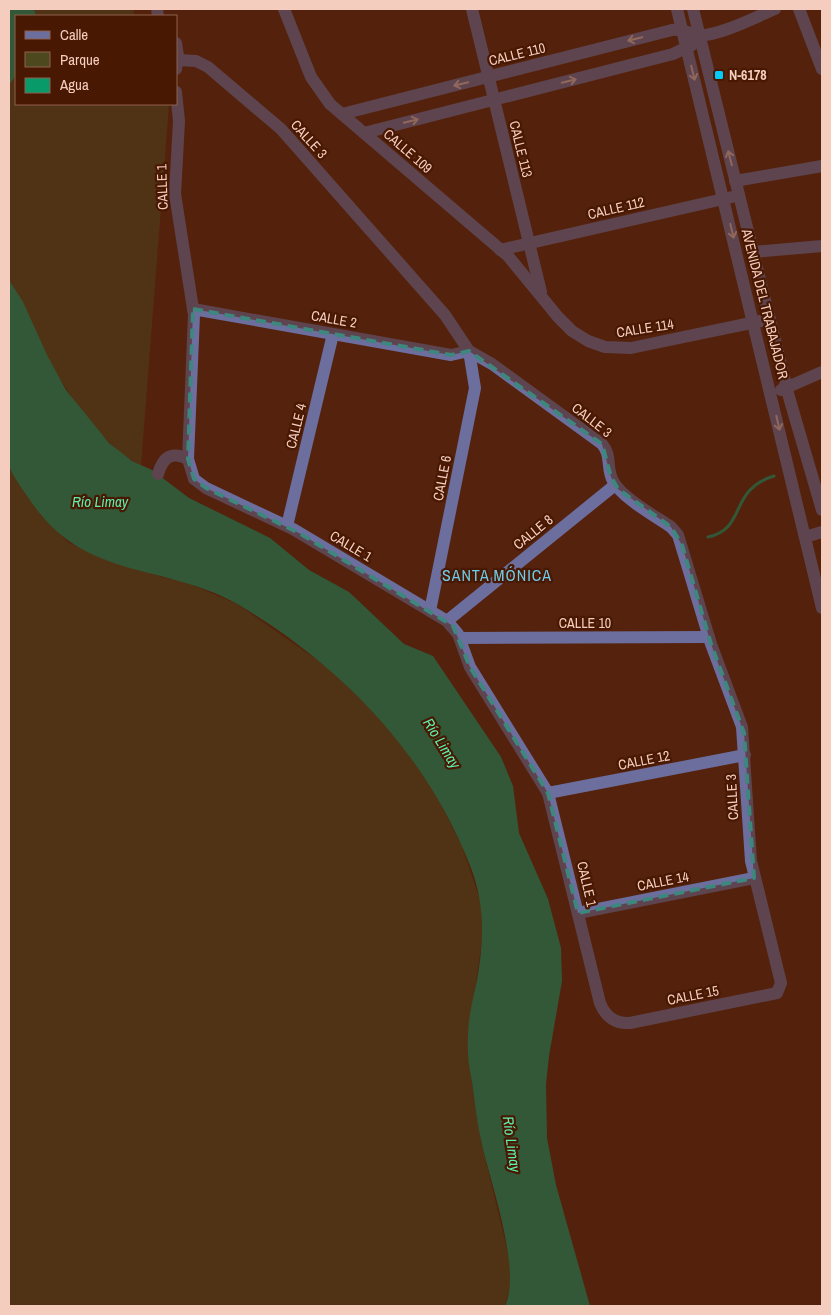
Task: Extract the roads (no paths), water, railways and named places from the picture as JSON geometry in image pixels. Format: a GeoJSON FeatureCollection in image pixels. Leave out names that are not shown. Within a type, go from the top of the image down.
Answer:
{"type":"FeatureCollection","features":[{"type":"Feature","properties":{"kind":"street","name":"CALLE 109"},"geometry":{"type":"LineString","coordinates":[[284,9],[315,84],[330,104],[515,263],[542,296]]}},
{"type":"Feature","properties":{"kind":"street","name":"CALLE 113"},"geometry":{"type":"LineString","coordinates":[[472,9],[542,296]]}},
{"type":"Feature","properties":{"kind":"street","name":"AVENIDA DEL TRABAJADOR"},"geometry":{"type":"LineString","coordinates":[[677,9],[772,394],[822,608]]}},
{"type":"Feature","properties":{"kind":"street","name":"AVENIDA DEL TRABAJADOR"},"geometry":{"type":"LineString","coordinates":[[693,9],[787,387],[822,510]]}},
{"type":"Feature","properties":{"kind":"street"},"geometry":{"type":"LineString","coordinates":[[364,133],[687,49],[699,35],[736,25],[775,9]]}},
{"type":"Feature","properties":{"kind":"street"},"geometry":{"type":"LineString","coordinates":[[799,9],[822,69]]}},
{"type":"Feature","properties":{"kind":"street","name":"CALLE 110"},"geometry":{"type":"LineString","coordinates":[[342,114],[682,29]]}},
{"type":"Feature","properties":{"kind":"street"},"geometry":{"type":"LineString","coordinates":[[682,29],[699,35]]}},
{"type":"Feature","properties":{"kind":"street","name":"CALLE 3"},"geometry":{"type":"LineString","coordinates":[[178,64],[196,61],[208,67],[281,129],[444,315],[469,350],[492,364],[602,444],[608,453],[610,473],[616,485],[671,527],[678,535],[709,638],[740,720],[745,755],[750,852],[754,878],[781,982],[779,991]]}},
{"type":"Feature","properties":{"kind":"street","name":"CALLE 1"},"geometry":{"type":"LineString","coordinates":[[177,105],[179,121],[175,194],[194,309],[188,459],[192,474],[202,486],[287,526],[447,621],[460,638],[470,667],[548,793],[600,1002],[604,1012],[612,1020]]}},
{"type":"Feature","properties":{"kind":"street"},"geometry":{"type":"LineString","coordinates":[[735,181],[822,166]]}},
{"type":"Feature","properties":{"kind":"street","name":"CALLE 112"},"geometry":{"type":"LineString","coordinates":[[500,250],[739,195]]}},
{"type":"Feature","properties":{"kind":"street"},"geometry":{"type":"LineString","coordinates":[[753,252],[822,246]]}},
{"type":"Feature","properties":{"kind":"street","name":"CALLE 114"},"geometry":{"type":"LineString","coordinates":[[542,296],[572,331],[596,344],[614,348],[632,348],[770,319]]}},
{"type":"Feature","properties":{"kind":"street","name":"CALLE 2"},"geometry":{"type":"LineString","coordinates":[[194,309],[451,354],[469,350]]}},
{"type":"Feature","properties":{"kind":"street","name":"CALLE 4"},"geometry":{"type":"LineString","coordinates":[[287,526],[333,334]]}},
{"type":"Feature","properties":{"kind":"street","name":"CALLE 6"},"geometry":{"type":"LineString","coordinates":[[430,611],[475,388],[469,350]]}},
{"type":"Feature","properties":{"kind":"street"},"geometry":{"type":"LineString","coordinates":[[772,394],[822,372]]}},
{"type":"Feature","properties":{"kind":"street"},"geometry":{"type":"LineString","coordinates":[[158,474],[161,463],[170,455],[177,455],[188,459]]}},
{"type":"Feature","properties":{"kind":"street","name":"CALLE 8"},"geometry":{"type":"LineString","coordinates":[[447,621],[616,485]]}},
{"type":"Feature","properties":{"kind":"street"},"geometry":{"type":"LineString","coordinates":[[805,537],[822,532]]}},
{"type":"Feature","properties":{"kind":"street","name":"CALLE 10"},"geometry":{"type":"LineString","coordinates":[[460,638],[709,638]]}},
{"type":"Feature","properties":{"kind":"street","name":"CALLE 12"},"geometry":{"type":"LineString","coordinates":[[548,793],[745,755]]}},
{"type":"Feature","properties":{"kind":"street","name":"CALLE 14"},"geometry":{"type":"LineString","coordinates":[[578,913],[754,878]]}},
{"type":"Feature","properties":{"kind":"street","name":"CALLE 15"},"geometry":{"type":"LineString","coordinates":[[612,1020],[630,1023],[772,995],[779,991]]}},
{"type":"Feature","properties":{"kind":"water"},"geometry":{"type":"Polygon","coordinates":[[[9,9],[34,9],[36,15],[15,15],[15,76],[9,85],[9,9]]]}},
{"type":"Feature","properties":{"kind":"water","name":"Río Limay"},"geometry":{"type":"Polygon","coordinates":[[[9,280],[23,302],[47,355],[66,390],[109,443],[132,461],[152,470],[189,498],[270,538],[309,570],[349,592],[404,644],[433,656],[501,757],[513,786],[519,833],[548,899],[561,948],[562,981],[546,1084],[547,1138],[556,1185],[590,1306],[505,1306],[509,1291],[508,1250],[480,1137],[468,1054],[469,1023],[481,952],[481,909],[476,882],[471,868],[453,826],[431,787],[377,717],[346,685],[313,656],[277,629],[239,605],[212,592],[184,582],[128,568],[77,546],[53,528],[32,503],[13,475],[8,459],[9,280]]]}},
{"type":"Feature","properties":{"kind":"waterway"},"geometry":{"type":"LineString","coordinates":[[708,537],[720,533],[728,526],[750,490],[760,482],[774,476]]}},
{"type":"Feature","properties":{"kind":"place","name":"N-6178"},"geometry":{"type":"Point","coordinates":[719,75]}},
{"type":"Feature","properties":{"kind":"district","name":"SANTA MÓNICA"},"geometry":{"type":"Point","coordinates":[497,575]}}]}
